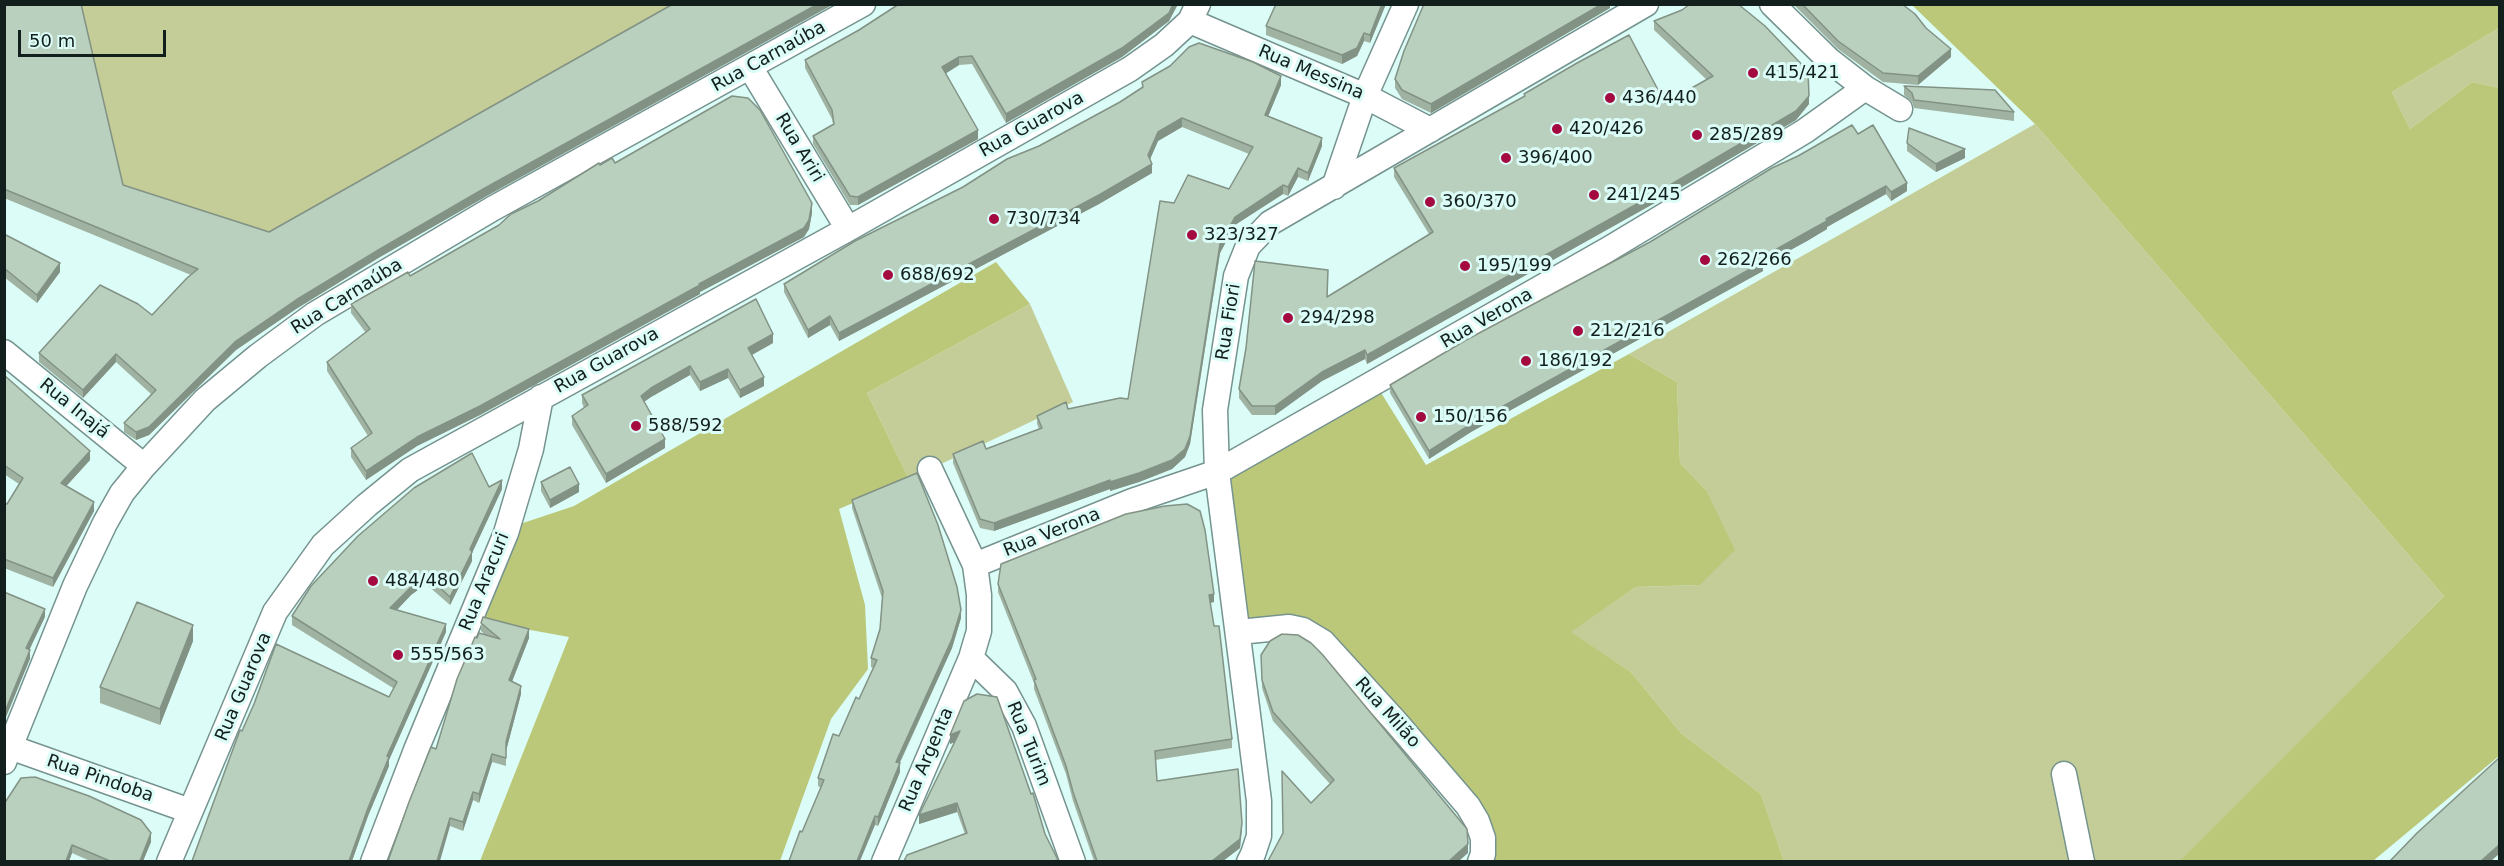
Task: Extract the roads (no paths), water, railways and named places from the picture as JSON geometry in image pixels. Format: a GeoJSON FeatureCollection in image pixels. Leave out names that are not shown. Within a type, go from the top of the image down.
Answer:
{"type":"FeatureCollection","features":[{"type":"Feature","properties":{"kind":"street","name":"Rua Carnaúba"},"geometry":{"type":"LineString","coordinates":[[8,755],[75,586],[105,523],[122,493],[205,400],[258,356],[315,314],[492,209],[863,4]]}},
{"type":"Feature","properties":{"kind":"street"},"geometry":{"type":"LineString","coordinates":[[1334,187],[1365,96],[1406,4]]}},
{"type":"Feature","properties":{"kind":"street","name":"Rua Fiori"},"geometry":{"type":"LineString","coordinates":[[1249,861],[1259,836],[1259,801],[1217,472],[1215,410],[1236,276],[1248,246],[1270,223],[1646,4]]}},
{"type":"Feature","properties":{"kind":"street"},"geometry":{"type":"LineString","coordinates":[[1772,4],[1828,60],[1865,88],[1900,109]]}},
{"type":"Feature","properties":{"kind":"street","name":"Rua Messina"},"geometry":{"type":"LineString","coordinates":[[1194,13],[1430,130]]}},
{"type":"Feature","properties":{"kind":"street","name":"Rua Guarova"},"geometry":{"type":"LineString","coordinates":[[169,861],[275,612],[323,544],[410,470],[848,229],[1130,69],[1164,45],[1194,13]]}},
{"type":"Feature","properties":{"kind":"street","name":"Rua Ariri"},"geometry":{"type":"LineString","coordinates":[[750,67],[848,229]]}},
{"type":"Feature","properties":{"kind":"street","name":"Rua Verona"},"geometry":{"type":"LineString","coordinates":[[975,565],[1132,501],[1217,472],[1607,250],[1805,131],[1865,88]]}},
{"type":"Feature","properties":{"kind":"street","name":"Rua Inajá"},"geometry":{"type":"LineString","coordinates":[[4,352],[144,466]]}},
{"type":"Feature","properties":{"kind":"street","name":"Rua Aracuri"},"geometry":{"type":"LineString","coordinates":[[373,861],[416,750],[506,533],[531,449],[541,397]]}},
{"type":"Feature","properties":{"kind":"street"},"geometry":{"type":"LineString","coordinates":[[930,470],[975,565],[979,596],[979,631],[971,658]]}},
{"type":"Feature","properties":{"kind":"street","name":"Rua Milão"},"geometry":{"type":"LineString","coordinates":[[1239,632],[1289,627],[1303,630],[1323,642],[1468,806],[1478,821],[1483,838],[1483,854],[1480,861]]}},
{"type":"Feature","properties":{"kind":"street","name":"Rua Argenta"},"geometry":{"type":"LineString","coordinates":[[884,861],[971,658]]}},
{"type":"Feature","properties":{"kind":"street","name":"Rua Turim"},"geometry":{"type":"LineString","coordinates":[[971,658],[1005,690],[1024,726],[1073,861]]}},
{"type":"Feature","properties":{"kind":"street","name":"Rua Pindoba"},"geometry":{"type":"LineString","coordinates":[[8,755],[190,811]]}},
{"type":"Feature","properties":{"kind":"street"},"geometry":{"type":"LineString","coordinates":[[2064,774],[2082,861]]}},
{"type":"Feature","properties":{"kind":"place","name":"415/421"},"geometry":{"type":"Point","coordinates":[1753,73]}},
{"type":"Feature","properties":{"kind":"place","name":"436/440"},"geometry":{"type":"Point","coordinates":[1610,98]}},
{"type":"Feature","properties":{"kind":"place","name":"420/426"},"geometry":{"type":"Point","coordinates":[1557,129]}},
{"type":"Feature","properties":{"kind":"place","name":"285/289"},"geometry":{"type":"Point","coordinates":[1697,135]}},
{"type":"Feature","properties":{"kind":"place","name":"396/400"},"geometry":{"type":"Point","coordinates":[1506,158]}},
{"type":"Feature","properties":{"kind":"place","name":"241/245"},"geometry":{"type":"Point","coordinates":[1594,195]}},
{"type":"Feature","properties":{"kind":"place","name":"360/370"},"geometry":{"type":"Point","coordinates":[1430,202]}},
{"type":"Feature","properties":{"kind":"place","name":"730/734"},"geometry":{"type":"Point","coordinates":[994,219]}},
{"type":"Feature","properties":{"kind":"place","name":"323/327"},"geometry":{"type":"Point","coordinates":[1192,235]}},
{"type":"Feature","properties":{"kind":"place","name":"262/266"},"geometry":{"type":"Point","coordinates":[1705,260]}},
{"type":"Feature","properties":{"kind":"place","name":"195/199"},"geometry":{"type":"Point","coordinates":[1465,266]}},
{"type":"Feature","properties":{"kind":"place","name":"688/692"},"geometry":{"type":"Point","coordinates":[888,275]}},
{"type":"Feature","properties":{"kind":"place","name":"294/298"},"geometry":{"type":"Point","coordinates":[1288,318]}},
{"type":"Feature","properties":{"kind":"place","name":"212/216"},"geometry":{"type":"Point","coordinates":[1578,331]}},
{"type":"Feature","properties":{"kind":"place","name":"186/192"},"geometry":{"type":"Point","coordinates":[1526,361]}},
{"type":"Feature","properties":{"kind":"place","name":"150/156"},"geometry":{"type":"Point","coordinates":[1421,417]}},
{"type":"Feature","properties":{"kind":"place","name":"588/592"},"geometry":{"type":"Point","coordinates":[636,426]}},
{"type":"Feature","properties":{"kind":"place","name":"484/480"},"geometry":{"type":"Point","coordinates":[373,581]}},
{"type":"Feature","properties":{"kind":"place","name":"555/563"},"geometry":{"type":"Point","coordinates":[398,655]}}]}
